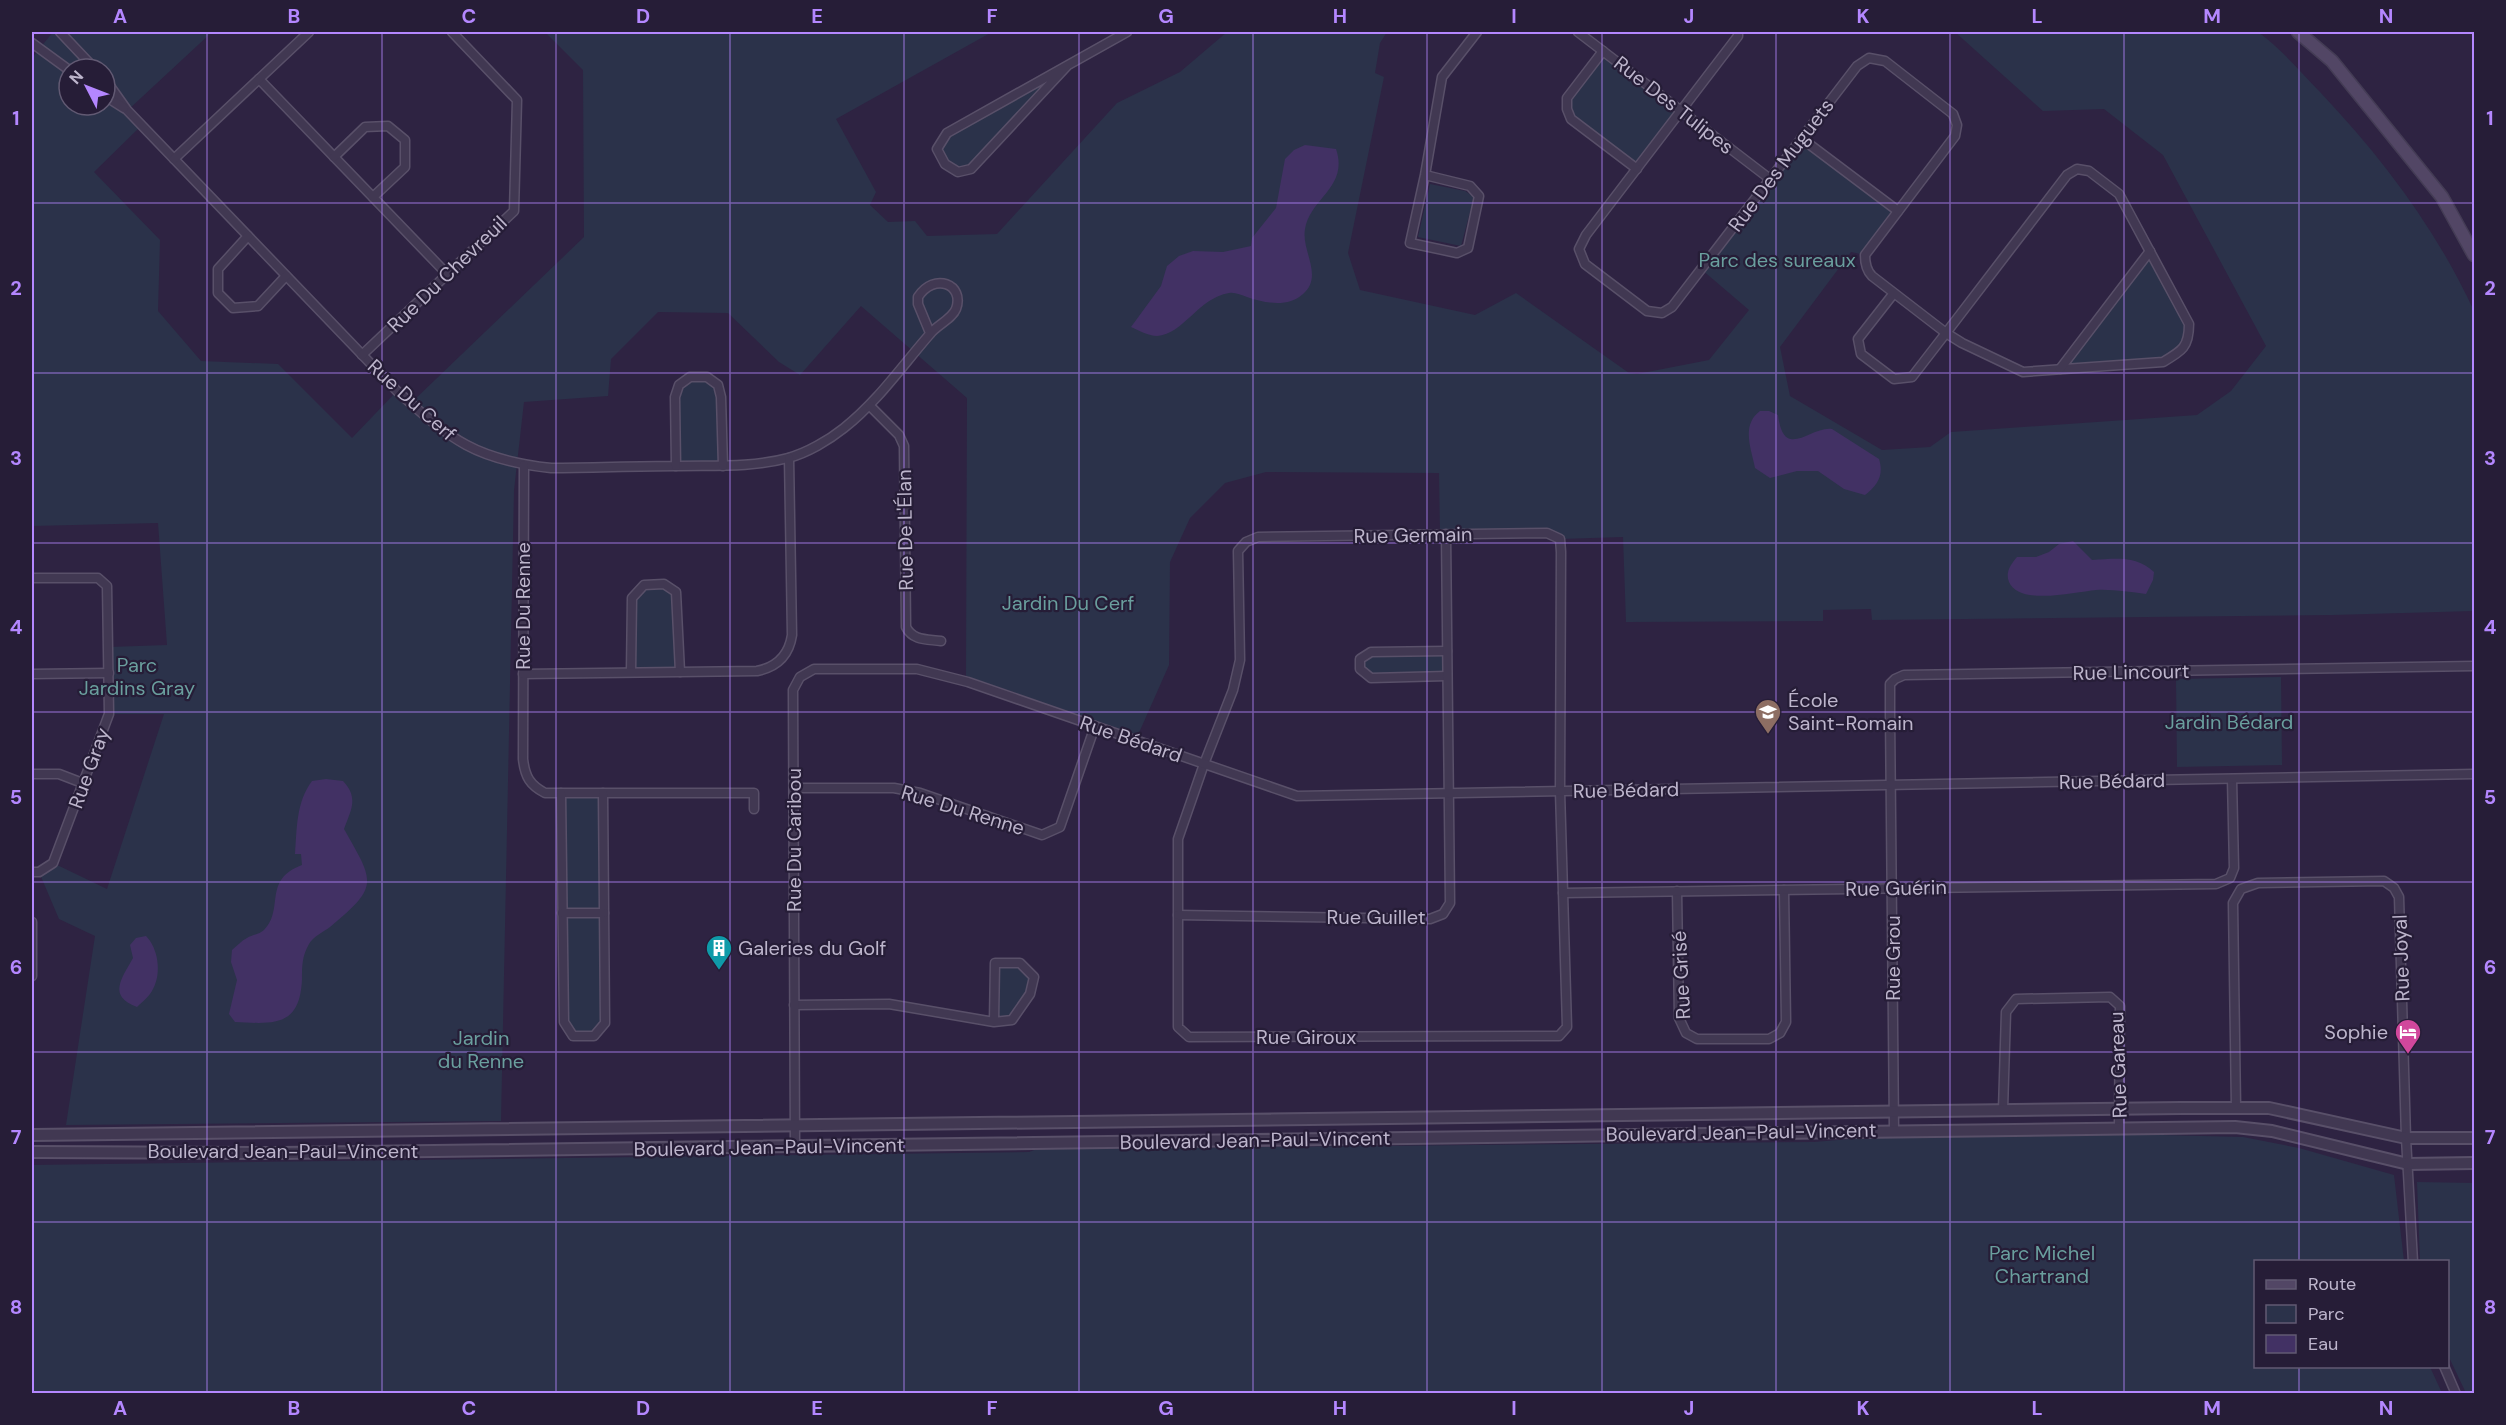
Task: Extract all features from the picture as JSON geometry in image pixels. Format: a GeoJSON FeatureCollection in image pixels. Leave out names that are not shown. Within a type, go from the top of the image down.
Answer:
{"type":"FeatureCollection","features":[{"type":"Feature","properties":{"kind":"main road"},"geometry":{"type":"LineString","coordinates":[[2298,32],[2331,61],[2442,197],[2475,255]]}},
{"type":"Feature","properties":{"kind":"street"},"geometry":{"type":"LineString","coordinates":[[60,32],[84,57]]}},
{"type":"Feature","properties":{"kind":"street"},"geometry":{"type":"LineString","coordinates":[[174,159],[309,32]]}},
{"type":"Feature","properties":{"kind":"street","name":"Rue Du Chevreuil"},"geometry":{"type":"LineString","coordinates":[[362,355],[514,211],[517,100],[452,32]]}},
{"type":"Feature","properties":{"kind":"street"},"geometry":{"type":"LineString","coordinates":[[1067,66],[971,169],[958,172],[945,164],[937,149],[947,133],[1127,32]]}},
{"type":"Feature","properties":{"kind":"street"},"geometry":{"type":"LineString","coordinates":[[1425,175],[1470,186],[1479,196],[1468,248],[1457,254],[1410,243],[1425,175],[1442,77],[1477,32]]}},
{"type":"Feature","properties":{"kind":"street","name":"Rue Des Tulipes"},"geometry":{"type":"LineString","coordinates":[[1578,32],[1770,179]]}},
{"type":"Feature","properties":{"kind":"street","name":"Rue Des Muguets"},"geometry":{"type":"LineString","coordinates":[[1738,32],[1738,36],[1586,235],[1579,249],[1586,264],[1647,310],[1662,313],[1672,307],[1857,66],[1869,58],[1885,61],[1953,114],[1957,124],[1955,136],[1865,255],[1865,264],[1870,274],[1894,293]]}},
{"type":"Feature","properties":{"kind":"street"},"geometry":{"type":"LineString","coordinates":[[32,43],[57,61]]}},
{"type":"Feature","properties":{"kind":"street"},"geometry":{"type":"LineString","coordinates":[[1603,51],[1567,98],[1567,109],[1571,119],[1636,169]]}},
{"type":"Feature","properties":{"kind":"street"},"geometry":{"type":"LineString","coordinates":[[259,79],[447,274]]}},
{"type":"Feature","properties":{"kind":"street","name":"Rue Du Cerf"},"geometry":{"type":"LineString","coordinates":[[117,96],[127,110],[397,391],[442,431],[464,445],[492,458],[551,468],[741,466],[789,458],[843,429],[870,406],[930,333],[949,318],[957,306],[955,293],[939,282],[928,285],[918,297],[918,304],[930,333]]}},
{"type":"Feature","properties":{"kind":"street","name":"Rue Du Cerf"},"geometry":{"type":"LineString","coordinates":[[117,104],[127,110]]}},
{"type":"Feature","properties":{"kind":"street"},"geometry":{"type":"LineString","coordinates":[[334,157],[365,127],[388,126],[405,140],[405,167],[373,197]]}},
{"type":"Feature","properties":{"kind":"street"},"geometry":{"type":"LineString","coordinates":[[1801,138],[1898,211]]}},
{"type":"Feature","properties":{"kind":"street"},"geometry":{"type":"LineString","coordinates":[[2150,251],[2120,194],[2089,171],[2077,169],[2067,175],[1946,333],[1912,377],[1894,379],[1861,354],[1858,339],[1894,293],[1946,333],[2023,372],[2163,362],[2178,353],[2189,339],[2189,324],[2150,251]]}},
{"type":"Feature","properties":{"kind":"street"},"geometry":{"type":"LineString","coordinates":[[248,236],[218,269],[218,293],[233,308],[258,306],[286,276]]}},
{"type":"Feature","properties":{"kind":"street"},"geometry":{"type":"LineString","coordinates":[[2060,369],[2150,251]]}},
{"type":"Feature","properties":{"kind":"street"},"geometry":{"type":"LineString","coordinates":[[676,466],[675,397],[679,385],[690,377],[706,377],[718,385],[721,397],[723,466]]}},
{"type":"Feature","properties":{"kind":"street","name":"Rue De L'Élan"},"geometry":{"type":"LineString","coordinates":[[870,406],[899,435],[903,446],[906,627],[910,635],[941,641]]}},
{"type":"Feature","properties":{"kind":"street"},"geometry":{"type":"LineString","coordinates":[[523,674],[769,669],[790,648],[792,635],[789,458]]}},
{"type":"Feature","properties":{"kind":"street","name":"Rue Du Renne"},"geometry":{"type":"LineString","coordinates":[[524,465],[523,759],[525,775],[536,788],[545,793],[754,793],[754,809]]}},
{"type":"Feature","properties":{"kind":"street","name":"Rue Germain"},"geometry":{"type":"LineString","coordinates":[[1204,764],[1233,690],[1240,660],[1238,551],[1245,542],[1258,537],[1547,533],[1560,539],[1560,791]]}},
{"type":"Feature","properties":{"kind":"street","name":"Rue Guillet"},"geometry":{"type":"LineString","coordinates":[[1178,915],[1430,919],[1443,914],[1450,903],[1446,534]]}},
{"type":"Feature","properties":{"kind":"street","name":"Rue Gray"},"geometry":{"type":"LineString","coordinates":[[32,578],[98,578],[107,586],[109,673],[109,714],[84,784],[53,862],[39,872],[32,872]]}},
{"type":"Feature","properties":{"kind":"street"},"geometry":{"type":"LineString","coordinates":[[631,672],[632,598],[644,585],[664,584],[676,592],[680,672]]}},
{"type":"Feature","properties":{"kind":"street"},"geometry":{"type":"LineString","coordinates":[[1447,651],[1371,652],[1360,659],[1360,669],[1371,678],[1447,676]]}},
{"type":"Feature","properties":{"kind":"street","name":"Rue Lincourt"},"geometry":{"type":"LineString","coordinates":[[1892,785],[1890,684],[1904,675],[2475,666]]}},
{"type":"Feature","properties":{"kind":"street","name":"Rue Bédard"},"geometry":{"type":"LineString","coordinates":[[800,677],[814,669],[918,669],[968,682],[1297,796],[2475,774]]}},
{"type":"Feature","properties":{"kind":"street"},"geometry":{"type":"LineString","coordinates":[[32,674],[109,673]]}},
{"type":"Feature","properties":{"kind":"street","name":"Rue Du Caribou"},"geometry":{"type":"LineString","coordinates":[[795,1147],[793,690],[800,677]]}},
{"type":"Feature","properties":{"kind":"street","name":"Rue Du Renne"},"geometry":{"type":"LineString","coordinates":[[794,788],[894,788],[920,793],[1042,835],[1060,827],[1095,726]]}},
{"type":"Feature","properties":{"kind":"street","name":"Rue Giroux"},"geometry":{"type":"LineString","coordinates":[[1204,764],[1178,839],[1178,1027],[1189,1037],[1559,1036],[1567,1027],[1563,893]]}},
{"type":"Feature","properties":{"kind":"street"},"geometry":{"type":"LineString","coordinates":[[32,774],[59,774],[84,784]]}},
{"type":"Feature","properties":{"kind":"street","name":"Rue Guérin"},"geometry":{"type":"LineString","coordinates":[[1563,893],[2216,884],[2230,878],[2235,868],[2232,779]]}},
{"type":"Feature","properties":{"kind":"street","name":"Rue Grou"},"geometry":{"type":"LineString","coordinates":[[1892,785],[1893,1130]]}},
{"type":"Feature","properties":{"kind":"street"},"geometry":{"type":"LineString","coordinates":[[1560,791],[1563,893]]}},
{"type":"Feature","properties":{"kind":"street"},"geometry":{"type":"LineString","coordinates":[[561,793],[564,1022],[573,1036],[594,1036],[605,1023],[603,793]]}},
{"type":"Feature","properties":{"kind":"street","name":"Rue Joyal"},"geometry":{"type":"LineString","coordinates":[[2236,1108],[2234,903],[2241,889],[2258,883],[2384,881],[2394,888],[2399,897],[2406,1138],[2413,1260]]}},
{"type":"Feature","properties":{"kind":"street","name":"Rue Grisé"},"geometry":{"type":"LineString","coordinates":[[1677,891],[1679,1018],[1686,1033],[1697,1039],[1768,1039],[1780,1033],[1786,1022],[1784,890]]}},
{"type":"Feature","properties":{"kind":"street"},"geometry":{"type":"LineString","coordinates":[[562,913],[604,913]]}},
{"type":"Feature","properties":{"kind":"street"},"geometry":{"type":"LineString","coordinates":[[32,922],[32,976]]}},
{"type":"Feature","properties":{"kind":"street"},"geometry":{"type":"LineString","coordinates":[[794,1005],[889,1004],[994,1022],[1012,1020],[1030,994],[1034,977],[1020,963],[994,963],[994,1022]]}},
{"type":"Feature","properties":{"kind":"street","name":"Rue Gareau"},"geometry":{"type":"LineString","coordinates":[[2003,1110],[2007,1012],[2016,999],[2110,997],[2120,1006],[2120,1127]]}},
{"type":"Feature","properties":{"kind":"street","name":"Boulevard Jean-Paul-Vincent"},"geometry":{"type":"LineString","coordinates":[[32,1134],[2269,1108],[2406,1138],[2475,1138]]}},
{"type":"Feature","properties":{"kind":"street","name":"Boulevard Jean-Paul-Vincent"},"geometry":{"type":"LineString","coordinates":[[32,1152],[281,1153],[2235,1127],[2272,1131],[2408,1164],[2475,1163]]}},
{"type":"Feature","properties":{"kind":"street"},"geometry":{"type":"LineString","coordinates":[[2446,1368],[2456,1394]]}},
{"type":"Feature","properties":{"kind":"green space"},"geometry":{"type":"Polygon","coordinates":[[[53,32],[212,32],[128,110],[142,125],[94,172],[160,240],[158,311],[201,361],[278,364],[352,438],[397,391],[411,403],[584,237],[583,70],[545,32],[992,32],[836,119],[876,192],[870,205],[888,222],[915,221],[927,236],[997,234],[1117,103],[1180,72],[1227,32],[1387,32],[1380,43],[1375,73],[1384,77],[1348,253],[1360,290],[1475,315],[1516,293],[1629,373],[1637,374],[1709,360],[1749,310],[1701,269],[1801,138],[1898,211],[1865,255],[1851,252],[1780,347],[1790,396],[1882,450],[1930,447],[1951,432],[2197,415],[2231,391],[2266,346],[2163,155],[2104,109],[2043,111],[1955,32],[2258,32],[2320,92],[2386,169],[2425,222],[2459,280],[2474,311],[2474,611],[2332,615],[1872,620],[1871,609],[1823,610],[1823,621],[1626,622],[1623,537],[1560,539],[1547,533],[1440,534],[1439,473],[1266,472],[1225,483],[1190,518],[1170,562],[1169,665],[1138,735],[966,676],[967,398],[861,306],[800,375],[779,362],[728,313],[658,312],[611,359],[608,396],[524,402],[514,490],[501,1121],[66,1125],[95,936],[59,919],[39,872],[53,863],[107,889],[164,714],[109,714],[109,647],[167,645],[158,523],[32,526],[32,58],[53,32]]]}},
{"type":"Feature","properties":{"kind":"green space"},"geometry":{"type":"Polygon","coordinates":[[[1603,51],[1681,111],[1637,169],[1571,119],[1567,98],[1603,51]]]}},
{"type":"Feature","properties":{"kind":"green space"},"geometry":{"type":"Polygon","coordinates":[[[1067,66],[971,169],[958,172],[937,149],[947,133],[1067,66]]]}},
{"type":"Feature","properties":{"kind":"green space"},"geometry":{"type":"Polygon","coordinates":[[[1430,184],[1465,191],[1474,197],[1461,246],[1418,237],[1430,184]]]}},
{"type":"Feature","properties":{"kind":"green space"},"geometry":{"type":"Polygon","coordinates":[[[2150,251],[2189,324],[2189,339],[2163,362],[2060,369],[2150,251]]]}},
{"type":"Feature","properties":{"kind":"green space"},"geometry":{"type":"Polygon","coordinates":[[[707,377],[718,385],[723,466],[676,466],[679,385],[707,377]]]}},
{"type":"Feature","properties":{"kind":"green space"},"geometry":{"type":"Polygon","coordinates":[[[664,584],[676,592],[680,672],[631,672],[632,598],[644,585],[664,584]]]}},
{"type":"Feature","properties":{"kind":"green space"},"geometry":{"type":"Polygon","coordinates":[[[1447,651],[1447,676],[1371,678],[1360,669],[1360,659],[1371,652],[1447,651]]]}},
{"type":"Feature","properties":{"kind":"green space","name":"Jardin Bédard"},"geometry":{"type":"Polygon","coordinates":[[[2281,677],[2282,765],[2177,767],[2176,679],[2281,677]]]}},
{"type":"Feature","properties":{"kind":"green space"},"geometry":{"type":"Polygon","coordinates":[[[561,793],[603,793],[605,1023],[594,1036],[573,1036],[564,1022],[561,793]]]}},
{"type":"Feature","properties":{"kind":"green space"},"geometry":{"type":"Polygon","coordinates":[[[995,963],[1020,963],[1034,977],[1030,994],[1012,1020],[994,1022],[995,963]]]}},
{"type":"Feature","properties":{"kind":"green space","name":"Parc Michel Chartrand"},"geometry":{"type":"Polygon","coordinates":[[[2121,1134],[2243,1137],[2299,1148],[2394,1175],[2404,1260],[2254,1260],[2254,1368],[2430,1368],[2442,1393],[32,1393],[32,1165],[1029,1152],[1037,1149],[1814,1142],[1862,1138],[2121,1134]]]}},
{"type":"Feature","properties":{"kind":"green space"},"geometry":{"type":"Polygon","coordinates":[[[2417,1182],[2474,1183],[2474,1393],[2466,1393],[2449,1357],[2449,1260],[2420,1260],[2417,1182]]]}},
{"type":"Feature","properties":{"kind":"water"},"geometry":{"type":"Polygon","coordinates":[[[1305,145],[1336,149],[1339,162],[1333,183],[1308,218],[1305,229],[1312,279],[1303,294],[1290,301],[1276,303],[1229,293],[1208,302],[1167,334],[1154,336],[1131,327],[1161,286],[1167,266],[1179,256],[1193,251],[1223,252],[1251,246],[1252,238],[1276,208],[1285,159],[1294,150],[1305,145]]]}},
{"type":"Feature","properties":{"kind":"water"},"geometry":{"type":"Polygon","coordinates":[[[1760,411],[1769,411],[1778,415],[1781,429],[1786,437],[1792,439],[1799,439],[1824,429],[1832,429],[1879,459],[1881,470],[1876,483],[1865,495],[1844,489],[1818,471],[1797,471],[1770,478],[1755,468],[1750,445],[1751,423],[1760,411]]]}},
{"type":"Feature","properties":{"kind":"water"},"geometry":{"type":"Polygon","coordinates":[[[2073,541],[2092,560],[2132,560],[2154,572],[2146,594],[2096,590],[2035,596],[2024,594],[2009,582],[2008,572],[2017,557],[2036,557],[2049,552],[2059,544],[2073,541]]]}},
{"type":"Feature","properties":{"kind":"water"},"geometry":{"type":"Polygon","coordinates":[[[326,779],[343,781],[351,793],[352,804],[344,829],[366,872],[367,882],[364,892],[358,902],[309,944],[303,961],[300,995],[290,1014],[273,1022],[235,1022],[229,1014],[237,980],[231,962],[232,950],[245,939],[264,930],[270,922],[282,879],[290,871],[302,865],[301,854],[295,854],[300,807],[312,781],[326,779]]]}},
{"type":"Feature","properties":{"kind":"water"},"geometry":{"type":"Polygon","coordinates":[[[146,936],[156,954],[157,976],[152,992],[137,1007],[122,998],[120,986],[133,958],[130,945],[136,938],[146,936]]]}},
{"type":"Feature","properties":{"kind":"place","name":"École Saint-Romain"},"geometry":{"type":"Point","coordinates":[1768,735]}},
{"type":"Feature","properties":{"kind":"place","name":"Galeries du Golf"},"geometry":{"type":"Point","coordinates":[719,971]}},
{"type":"Feature","properties":{"kind":"place","name":"Sophie"},"geometry":{"type":"Point","coordinates":[2408,1055]}},
{"type":"Feature","properties":{"kind":"park label","name":"Parc des sureaux"},"geometry":{"type":"Point","coordinates":[1777,260]}},
{"type":"Feature","properties":{"kind":"park label","name":"Jardin Du Cerf"},"geometry":{"type":"Point","coordinates":[1068,603]}},
{"type":"Feature","properties":{"kind":"park label","name":"Parc Jardins Gray"},"geometry":{"type":"Point","coordinates":[137,676]}},
{"type":"Feature","properties":{"kind":"park label","name":"Jardin du Renne"},"geometry":{"type":"Point","coordinates":[481,1050]}}]}
